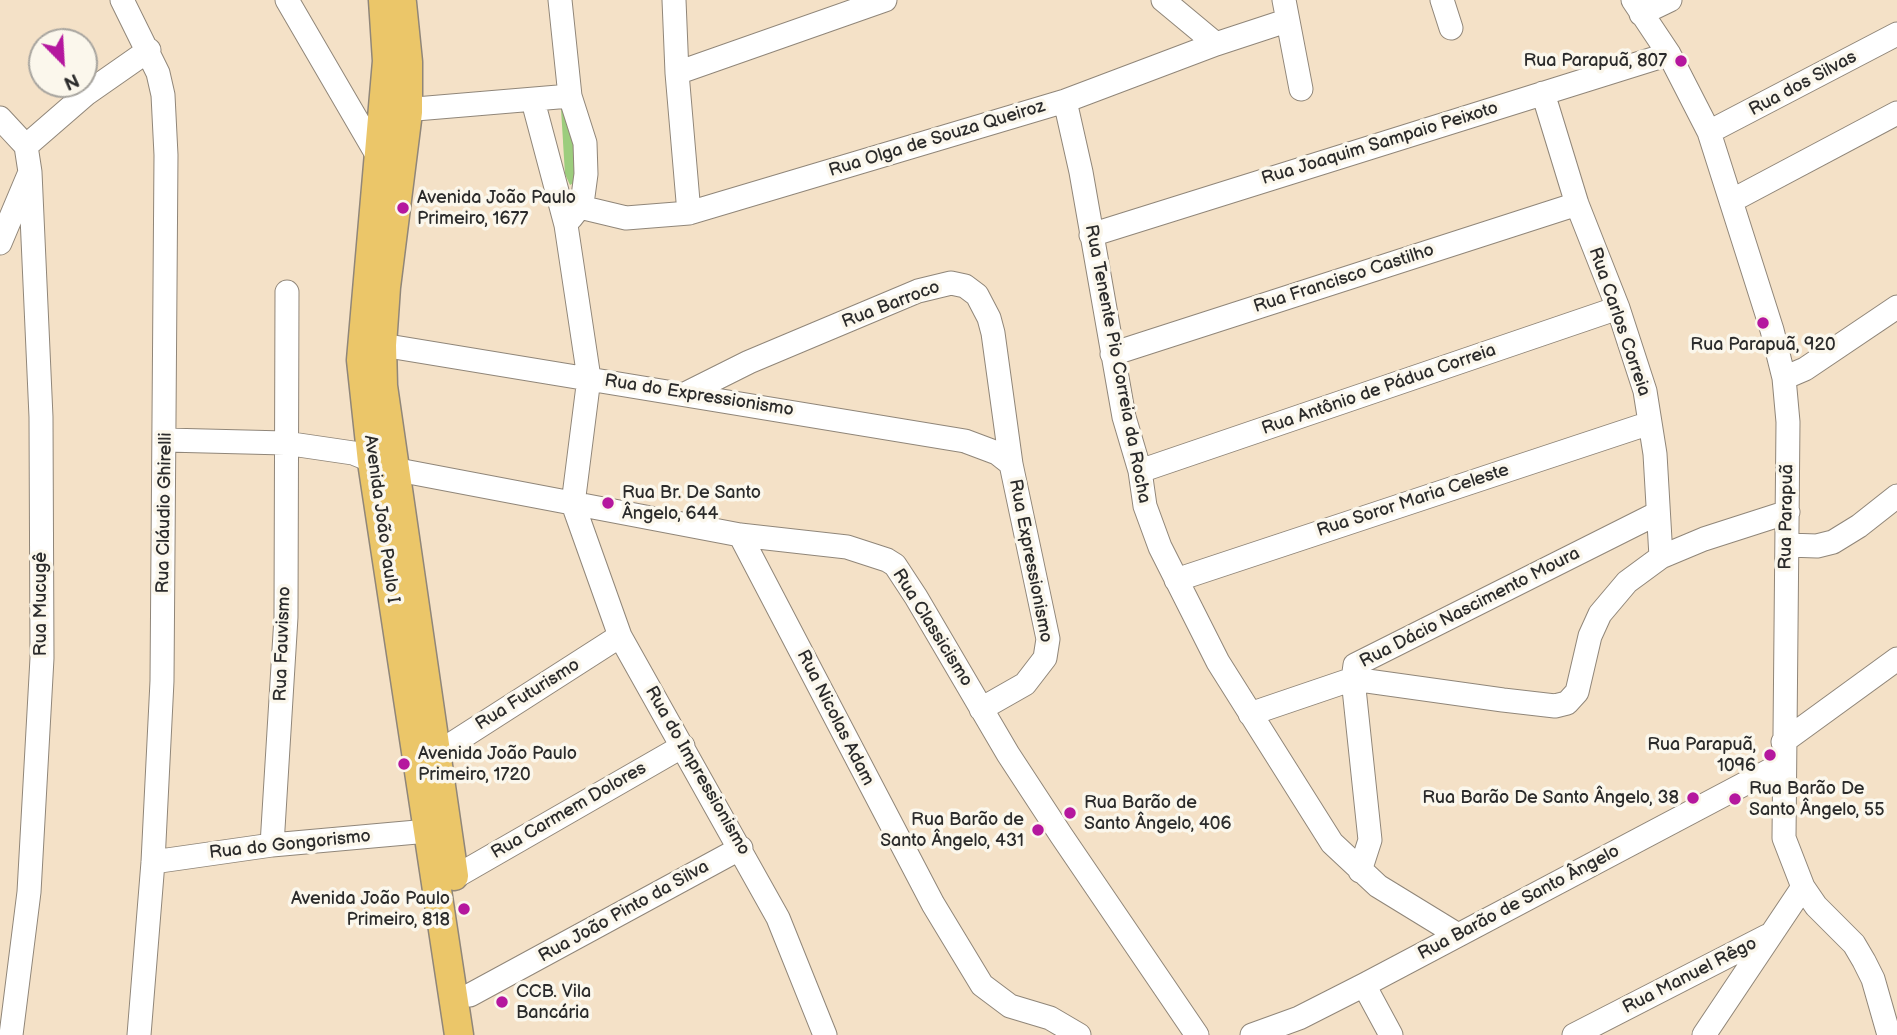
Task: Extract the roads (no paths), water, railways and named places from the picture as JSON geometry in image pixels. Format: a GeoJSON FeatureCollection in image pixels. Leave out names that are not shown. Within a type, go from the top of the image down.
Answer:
{"type":"FeatureCollection","features":[{"type":"Feature","properties":{"kind":"main road","name":"Avenida João Paulo I"},"geometry":{"type":"LineString","coordinates":[[383,0],[387,61],[396,112],[382,345],[382,466],[428,831],[460,1035]]}},
{"type":"Feature","properties":{"kind":"main road","name":"Avenida João Paulo I"},"geometry":{"type":"LineString","coordinates":[[401,0],[408,62],[396,112],[379,158],[361,351],[436,754],[476,1035]]}},
{"type":"Feature","properties":{"kind":"main road"},"geometry":{"type":"LineString","coordinates":[[368,263],[370,317],[376,339],[382,345]]}},
{"type":"Feature","properties":{"kind":"street","name":"Rua Cláudio Ghirelli"},"geometry":{"type":"LineString","coordinates":[[122,0],[149,50],[163,95],[165,121],[166,440],[162,681],[153,862],[139,1035]]}},
{"type":"Feature","properties":{"kind":"street"},"geometry":{"type":"LineString","coordinates":[[287,0],[379,158]]}},
{"type":"Feature","properties":{"kind":"street"},"geometry":{"type":"LineString","coordinates":[[560,0],[570,96],[585,143],[585,186],[580,207],[566,225]]}},
{"type":"Feature","properties":{"kind":"street"},"geometry":{"type":"LineString","coordinates":[[674,0],[677,73],[689,213]]}},
{"type":"Feature","properties":{"kind":"street"},"geometry":{"type":"LineString","coordinates":[[677,73],[885,0]]}},
{"type":"Feature","properties":{"kind":"street"},"geometry":{"type":"LineString","coordinates":[[1163,0],[1216,44]]}},
{"type":"Feature","properties":{"kind":"street"},"geometry":{"type":"LineString","coordinates":[[1442,0],[1451,28]]}},
{"type":"Feature","properties":{"kind":"street"},"geometry":{"type":"LineString","coordinates":[[1637,7],[1670,0]]}},
{"type":"Feature","properties":{"kind":"street","name":"Rua Parapuã"},"geometry":{"type":"LineString","coordinates":[[1637,7],[1669,54],[1709,132],[1732,200],[1784,378],[1788,422],[1784,838],[1803,887],[1816,906],[1854,944],[1864,961],[1873,979],[1889,1035]]}},
{"type":"Feature","properties":{"kind":"street"},"geometry":{"type":"LineString","coordinates":[[1285,11],[1301,89]]}},
{"type":"Feature","properties":{"kind":"street","name":"Rua Olga de Souza Queiroz"},"geometry":{"type":"LineString","coordinates":[[580,207],[626,218],[689,213],[1065,102],[1216,44],[1285,11]]}},
{"type":"Feature","properties":{"kind":"street","name":"Rua dos Silvas"},"geometry":{"type":"LineString","coordinates":[[1709,132],[1897,34]]}},
{"type":"Feature","properties":{"kind":"street"},"geometry":{"type":"LineString","coordinates":[[0,118],[26,146],[86,94],[149,50]]}},
{"type":"Feature","properties":{"kind":"street","name":"Rua Joaquim Sampaio Peixoto"},"geometry":{"type":"LineString","coordinates":[[1091,235],[1669,54]]}},
{"type":"Feature","properties":{"kind":"street","name":"Rua Carlos Correia"},"geometry":{"type":"LineString","coordinates":[[1543,93],[1577,204],[1618,308],[1645,391],[1661,557]]}},
{"type":"Feature","properties":{"kind":"street"},"geometry":{"type":"LineString","coordinates":[[396,112],[570,96]]}},
{"type":"Feature","properties":{"kind":"street"},"geometry":{"type":"LineString","coordinates":[[533,101],[566,225],[589,378],[573,504]]}},
{"type":"Feature","properties":{"kind":"street","name":"Rua Tenente Pio Correia da Rocha"},"geometry":{"type":"LineString","coordinates":[[1065,102],[1124,417],[1140,471],[1145,506],[1176,580],[1250,714],[1318,823],[1360,871],[1458,935]]}},
{"type":"Feature","properties":{"kind":"street"},"geometry":{"type":"LineString","coordinates":[[1732,200],[1897,113]]}},
{"type":"Feature","properties":{"kind":"street","name":"Rua Mucugê"},"geometry":{"type":"LineString","coordinates":[[11,1035],[29,892],[42,658],[41,417],[30,172],[26,146]]}},
{"type":"Feature","properties":{"kind":"street"},"geometry":{"type":"LineString","coordinates":[[0,243],[30,172]]}},
{"type":"Feature","properties":{"kind":"street","name":"Rua Francisco Castilho"},"geometry":{"type":"LineString","coordinates":[[1112,354],[1577,204]]}},
{"type":"Feature","properties":{"kind":"street","name":"Rua Barroco"},"geometry":{"type":"LineString","coordinates":[[685,394],[749,362],[918,292],[951,283],[977,295],[989,318],[1011,464]]}},
{"type":"Feature","properties":{"kind":"street","name":"Rua Fauvismo"},"geometry":{"type":"LineString","coordinates":[[272,845],[286,617],[287,292]]}},
{"type":"Feature","properties":{"kind":"street"},"geometry":{"type":"LineString","coordinates":[[1784,378],[1805,369],[1897,307]]}},
{"type":"Feature","properties":{"kind":"street","name":"Rua Antônio de Pádua Correia"},"geometry":{"type":"LineString","coordinates":[[1140,471],[1618,308]]}},
{"type":"Feature","properties":{"kind":"street","name":"Rua do Expressionismo"},"geometry":{"type":"LineString","coordinates":[[382,345],[965,441],[997,453],[1011,464]]}},
{"type":"Feature","properties":{"kind":"street","name":"Rua Soror Maria Celeste"},"geometry":{"type":"LineString","coordinates":[[1176,580],[1650,423]]}},
{"type":"Feature","properties":{"kind":"street","name":"Rua Classicismo"},"geometry":{"type":"LineString","coordinates":[[166,440],[285,443],[353,453],[382,466],[573,504],[740,535],[847,547],[868,552],[895,565],[981,709],[1061,835],[1195,1033]]}},
{"type":"Feature","properties":{"kind":"street","name":"Rua Expressionismo"},"geometry":{"type":"LineString","coordinates":[[981,709],[1021,688],[1040,666],[1047,650],[1048,639],[1011,464]]}},
{"type":"Feature","properties":{"kind":"street"},"geometry":{"type":"LineString","coordinates":[[1787,545],[1818,546],[1833,542],[1859,526],[1897,496]]}},
{"type":"Feature","properties":{"kind":"street","name":"Rua do Impressionismo"},"geometry":{"type":"LineString","coordinates":[[573,504],[620,636],[778,918],[825,1035]]}},
{"type":"Feature","properties":{"kind":"street"},"geometry":{"type":"LineString","coordinates":[[1360,871],[1370,840],[1353,679],[1503,700],[1555,706],[1567,704],[1577,692],[1590,636],[1600,614],[1627,582],[1661,557],[1704,539],[1788,512]]}},
{"type":"Feature","properties":{"kind":"street","name":"Rua Dácio Nascimento Moura"},"geometry":{"type":"LineString","coordinates":[[1250,714],[1353,679],[1353,668],[1359,662],[1658,513]]}},
{"type":"Feature","properties":{"kind":"street","name":"Rua Nicolas Adam"},"geometry":{"type":"LineString","coordinates":[[740,535],[933,904],[982,985],[1010,1006],[1050,1018],[1079,1035]]}},
{"type":"Feature","properties":{"kind":"street","name":"Rua Futurismo"},"geometry":{"type":"LineString","coordinates":[[436,754],[620,636]]}},
{"type":"Feature","properties":{"kind":"street","name":"Rua Barão de Santo Ângelo"},"geometry":{"type":"LineString","coordinates":[[1252,1035],[1300,1026],[1364,985],[1783,753],[1897,659]]}},
{"type":"Feature","properties":{"kind":"street","name":"Rua Carmem Dolores"},"geometry":{"type":"LineString","coordinates":[[454,877],[683,746]]}},
{"type":"Feature","properties":{"kind":"street","name":"Rua do Gongorismo"},"geometry":{"type":"LineString","coordinates":[[153,862],[272,845],[428,831]]}},
{"type":"Feature","properties":{"kind":"street","name":"Rua João Pinto da Silva"},"geometry":{"type":"LineString","coordinates":[[470,995],[741,848]]}},
{"type":"Feature","properties":{"kind":"street"},"geometry":{"type":"LineString","coordinates":[[1704,1035],[1767,936],[1803,887]]}},
{"type":"Feature","properties":{"kind":"street","name":"Rua Manuel Rêgo"},"geometry":{"type":"LineString","coordinates":[[1574,1035],[1767,936]]}},
{"type":"Feature","properties":{"kind":"street"},"geometry":{"type":"LineString","coordinates":[[1364,985],[1391,1035]]}},
{"type":"Feature","properties":{"kind":"place","name":"Rua Parapuã, 807"},"geometry":{"type":"Point","coordinates":[1681,61]}},
{"type":"Feature","properties":{"kind":"place","name":"Avenida João Paulo Primeiro, 1677"},"geometry":{"type":"Point","coordinates":[403,208]}},
{"type":"Feature","properties":{"kind":"place","name":"Rua Parapuã, 920"},"geometry":{"type":"Point","coordinates":[1763,323]}},
{"type":"Feature","properties":{"kind":"place","name":"Rua Br. De Santo Ângelo, 644"},"geometry":{"type":"Point","coordinates":[608,503]}},
{"type":"Feature","properties":{"kind":"place","name":"Rua Parapuã, 1096"},"geometry":{"type":"Point","coordinates":[1770,755]}},
{"type":"Feature","properties":{"kind":"place","name":"Avenida João Paulo Primeiro, 1720"},"geometry":{"type":"Point","coordinates":[404,764]}},
{"type":"Feature","properties":{"kind":"place","name":"Rua Barão De Santo Ângelo, 38"},"geometry":{"type":"Point","coordinates":[1693,798]}},
{"type":"Feature","properties":{"kind":"place","name":"Rua Barão De Santo Ângelo, 55"},"geometry":{"type":"Point","coordinates":[1735,799]}},
{"type":"Feature","properties":{"kind":"place","name":"Rua Barão de Santo Ângelo, 406"},"geometry":{"type":"Point","coordinates":[1070,813]}},
{"type":"Feature","properties":{"kind":"place","name":"Rua Barão de Santo Ângelo, 431"},"geometry":{"type":"Point","coordinates":[1038,830]}},
{"type":"Feature","properties":{"kind":"place","name":"Avenida João Paulo Primeiro, 818"},"geometry":{"type":"Point","coordinates":[464,909]}},
{"type":"Feature","properties":{"kind":"place","name":"CCB. Vila Bancária"},"geometry":{"type":"Point","coordinates":[502,1002]}}]}
